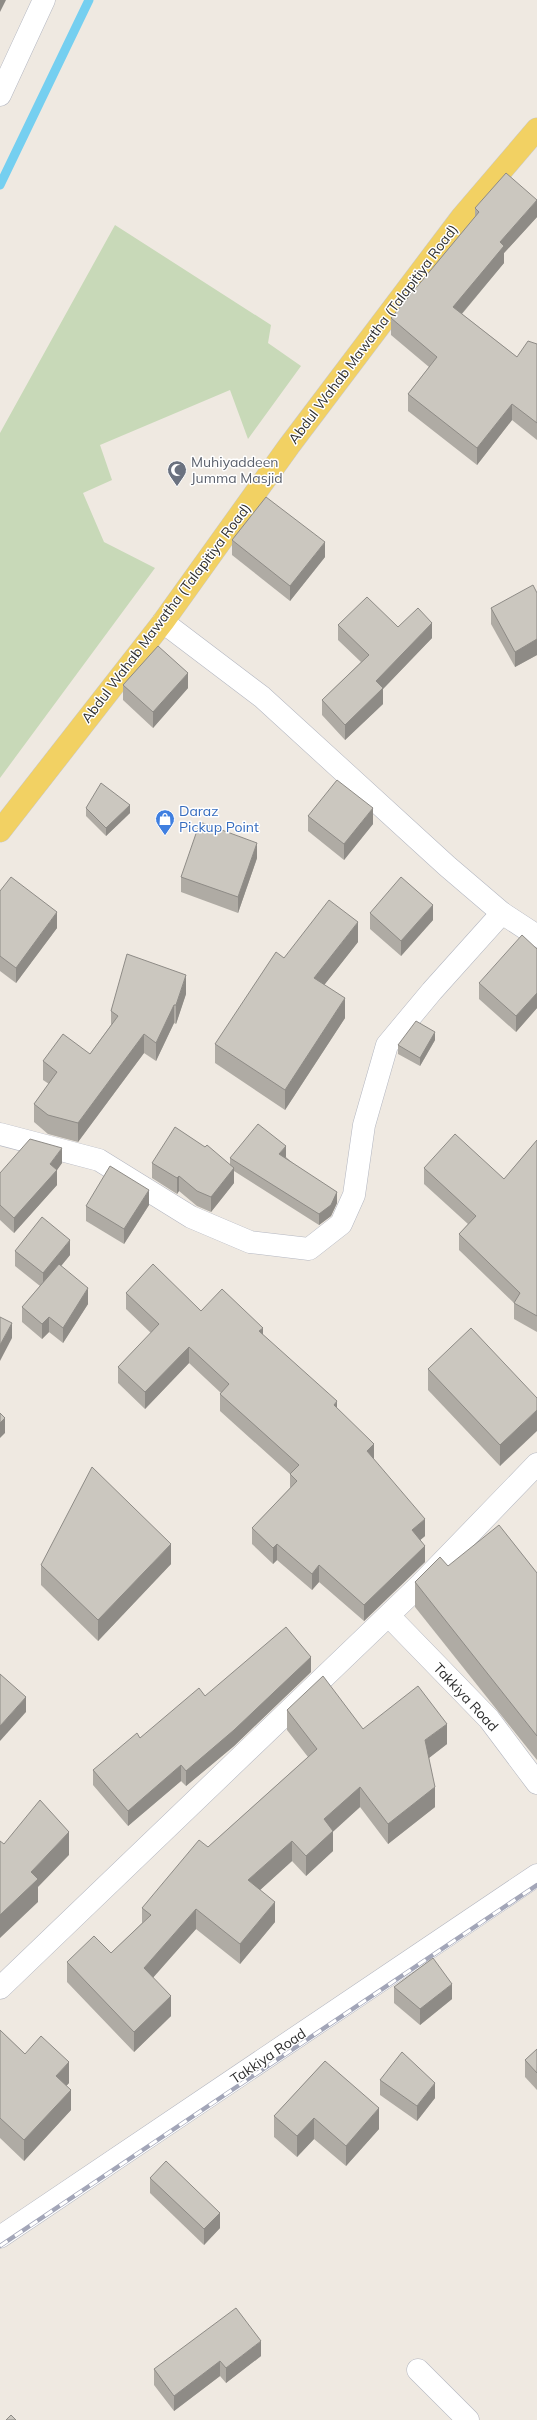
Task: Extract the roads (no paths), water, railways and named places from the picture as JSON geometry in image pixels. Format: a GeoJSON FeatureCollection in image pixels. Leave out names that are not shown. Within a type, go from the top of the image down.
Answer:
{"type":"FeatureCollection","features":[{"type":"Feature","properties":{"kind":"main road","name":"Abdul Wahab Mawatha (Talapitiya Road)"},"geometry":{"type":"LineString","coordinates":[[0,831],[163,622],[288,446],[461,218],[537,129]]}},
{"type":"Feature","properties":{"kind":"street"},"geometry":{"type":"LineString","coordinates":[[0,95],[44,0]]}},
{"type":"Feature","properties":{"kind":"street"},"geometry":{"type":"LineString","coordinates":[[163,622],[262,697],[502,913],[537,936]]}},
{"type":"Feature","properties":{"kind":"street"},"geometry":{"type":"LineString","coordinates":[[0,1134],[99,1160],[191,1217],[250,1242],[309,1249],[341,1224],[354,1195],[364,1125],[387,1045],[432,991],[502,913]]}},
{"type":"Feature","properties":{"kind":"street"},"geometry":{"type":"LineString","coordinates":[[0,1988],[389,1616],[537,1464]]}},
{"type":"Feature","properties":{"kind":"street","name":"Takkiya Road"},"geometry":{"type":"LineString","coordinates":[[389,1616],[489,1719],[537,1783]]}},
{"type":"Feature","properties":{"kind":"street","name":"Takkiya Road"},"geometry":{"type":"LineString","coordinates":[[0,2237],[537,1875]]}},
{"type":"Feature","properties":{"kind":"street"},"geometry":{"type":"LineString","coordinates":[[418,2370],[468,2420]]}},
{"type":"Feature","properties":{"kind":"waterway"},"geometry":{"type":"LineString","coordinates":[[0,185],[89,0]]}},
{"type":"Feature","properties":{"kind":"railway"},"geometry":{"type":"LineString","coordinates":[[0,2246],[537,1885]]}},
{"type":"Feature","properties":{"kind":"place","name":"Muhiyaddeen Jumma Masjid"},"geometry":{"type":"Point","coordinates":[177,487]}},
{"type":"Feature","properties":{"kind":"place","name":"Daraz Pickup Point"},"geometry":{"type":"Point","coordinates":[165,836]}}]}
